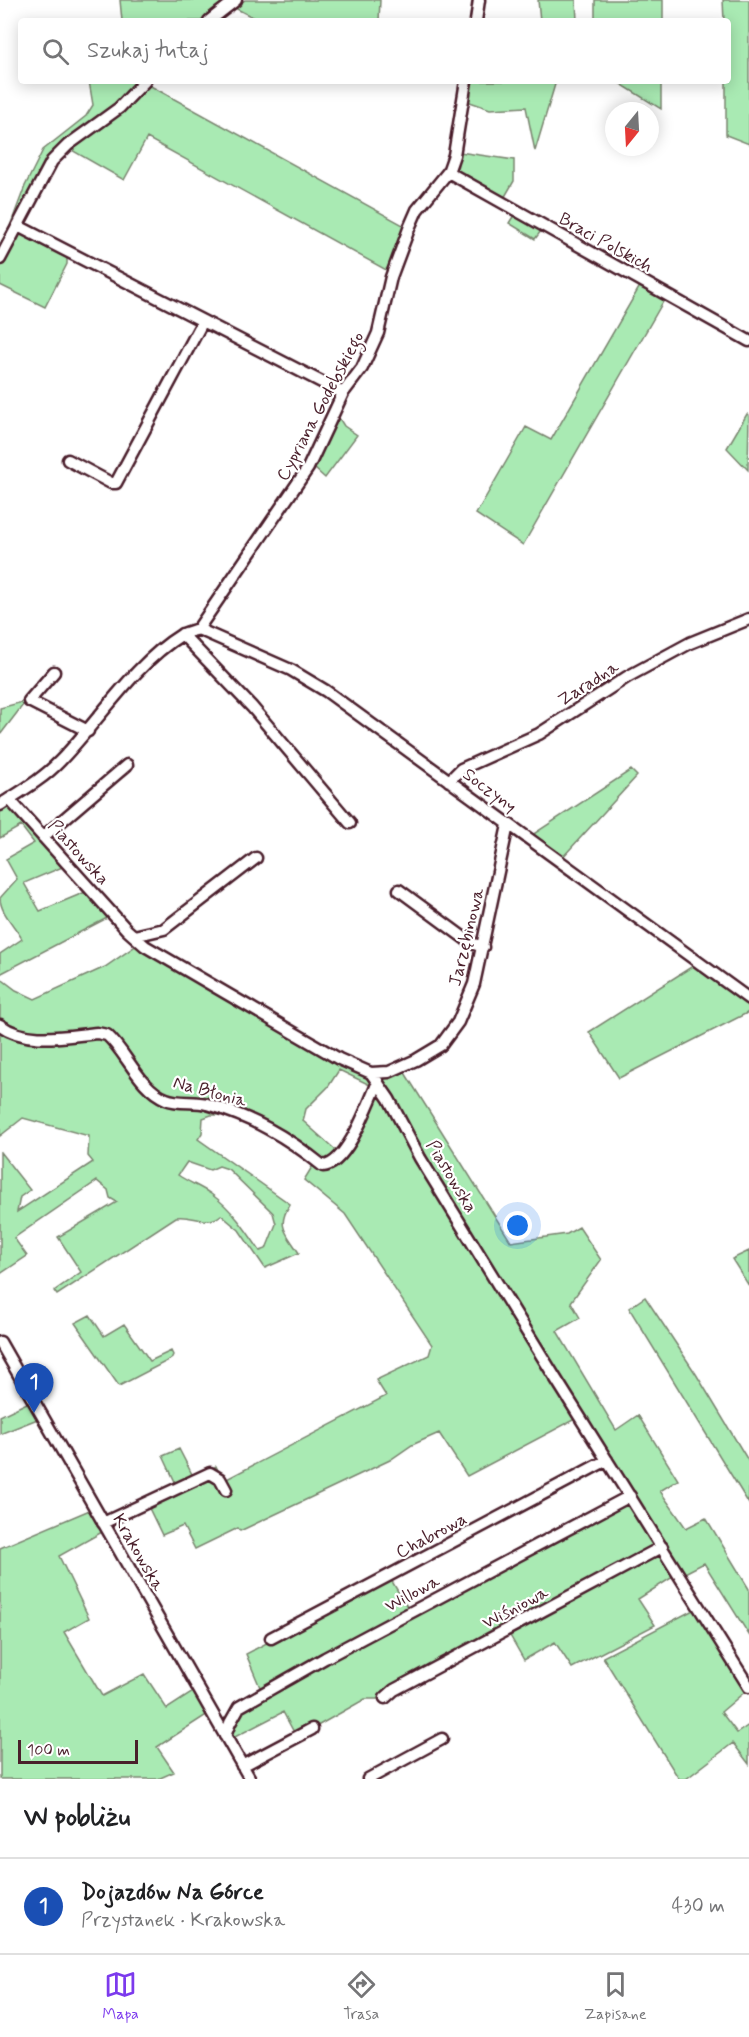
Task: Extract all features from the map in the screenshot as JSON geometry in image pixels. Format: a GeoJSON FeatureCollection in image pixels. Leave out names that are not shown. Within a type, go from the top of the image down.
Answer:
{"type":"FeatureCollection","features":[{"type":"Feature","properties":{"kind":"street"},"geometry":{"type":"LineString","coordinates":[[213,18],[236,0]]}},
{"type":"Feature","properties":{"kind":"street"},"geometry":{"type":"LineString","coordinates":[[476,18],[479,0]]}},
{"type":"Feature","properties":{"kind":"street"},"geometry":{"type":"LineString","coordinates":[[0,259],[52,161],[68,145],[119,108],[142,84]]}},
{"type":"Feature","properties":{"kind":"street","name":"Cypriana Godebskiego"},"geometry":{"type":"LineString","coordinates":[[198,629],[308,468],[344,393],[362,368],[378,333],[391,277],[413,218],[448,172],[454,155],[466,84]]}},
{"type":"Feature","properties":{"kind":"street","name":"Braci Polskich"},"geometry":{"type":"LineString","coordinates":[[448,172],[749,341]]}},
{"type":"Feature","properties":{"kind":"street"},"geometry":{"type":"LineString","coordinates":[[18,226],[344,393]]}},
{"type":"Feature","properties":{"kind":"street"},"geometry":{"type":"LineString","coordinates":[[68,460],[111,483],[116,483],[203,321]]}},
{"type":"Feature","properties":{"kind":"street","name":"Zaradna"},"geometry":{"type":"LineString","coordinates":[[449,781],[461,769],[539,734],[636,672],[690,643],[749,619]]}},
{"type":"Feature","properties":{"kind":"street"},"geometry":{"type":"LineString","coordinates":[[5,802],[58,763],[88,731],[118,693],[154,656],[182,634],[198,629]]}},
{"type":"Feature","properties":{"kind":"street","name":"Soczyny"},"geometry":{"type":"LineString","coordinates":[[198,629],[291,669],[332,695],[749,999]]}},
{"type":"Feature","properties":{"kind":"street"},"geometry":{"type":"LineString","coordinates":[[182,634],[252,707],[350,822]]}},
{"type":"Feature","properties":{"kind":"street"},"geometry":{"type":"LineString","coordinates":[[54,672],[29,701],[88,731]]}},
{"type":"Feature","properties":{"kind":"street"},"geometry":{"type":"LineString","coordinates":[[44,837],[127,765]]}},
{"type":"Feature","properties":{"kind":"street","name":"Piastowska"},"geometry":{"type":"LineString","coordinates":[[5,802],[44,837],[145,946],[339,1059],[371,1072],[389,1099],[420,1158],[749,1687]]}},
{"type":"Feature","properties":{"kind":"street","name":"Jarzębinowa"},"geometry":{"type":"LineString","coordinates":[[371,1072],[389,1072],[416,1060],[441,1045],[458,1022],[474,984],[508,825]]}},
{"type":"Feature","properties":{"kind":"street"},"geometry":{"type":"LineString","coordinates":[[134,936],[164,928],[256,858]]}},
{"type":"Feature","properties":{"kind":"street"},"geometry":{"type":"LineString","coordinates":[[399,890],[471,943],[483,947]]}},
{"type":"Feature","properties":{"kind":"street","name":"Na Błonia"},"geometry":{"type":"LineString","coordinates":[[0,1025],[10,1033],[29,1038],[97,1033],[107,1035],[143,1080],[159,1094],[175,1101],[202,1103],[258,1122],[323,1166],[336,1161],[342,1154],[366,1115],[378,1082]]}},
{"type":"Feature","properties":{"kind":"street","name":"Krakowska"},"geometry":{"type":"LineString","coordinates":[[0,1342],[3,1356],[103,1523],[250,1779]]}},
{"type":"Feature","properties":{"kind":"street","name":"Chabrowa"},"geometry":{"type":"LineString","coordinates":[[271,1638],[607,1460]]}},
{"type":"Feature","properties":{"kind":"street"},"geometry":{"type":"LineString","coordinates":[[103,1523],[210,1473],[220,1479],[226,1490]]}},
{"type":"Feature","properties":{"kind":"street","name":"Willowa"},"geometry":{"type":"LineString","coordinates":[[225,1736],[239,1707],[325,1658],[630,1496]]}},
{"type":"Feature","properties":{"kind":"street","name":"Wiśniowa"},"geometry":{"type":"LineString","coordinates":[[385,1698],[394,1690],[662,1547]]}},
{"type":"Feature","properties":{"kind":"street"},"geometry":{"type":"LineString","coordinates":[[242,1766],[312,1729]]}},
{"type":"Feature","properties":{"kind":"street"},"geometry":{"type":"LineString","coordinates":[[368,1779],[441,1739]]}},
{"type":"Feature","properties":{"kind":"green space"},"geometry":{"type":"Polygon","coordinates":[[[120,0],[231,0],[208,18],[122,18],[120,0]]]}},
{"type":"Feature","properties":{"kind":"green space"},"geometry":{"type":"Polygon","coordinates":[[[245,0],[380,0],[379,18],[254,18],[235,8],[245,0]]]}},
{"type":"Feature","properties":{"kind":"green space"},"geometry":{"type":"Polygon","coordinates":[[[538,0],[576,0],[577,18],[540,18],[538,0]]]}},
{"type":"Feature","properties":{"kind":"green space"},"geometry":{"type":"Polygon","coordinates":[[[595,0],[663,0],[663,18],[595,18],[595,0]]]}},
{"type":"Feature","properties":{"kind":"green space"},"geometry":{"type":"Polygon","coordinates":[[[723,0],[749,0],[749,144],[726,135],[726,84],[731,84],[731,18],[724,18],[723,0]]]}},
{"type":"Feature","properties":{"kind":"green space"},"geometry":{"type":"Polygon","coordinates":[[[90,84],[138,84],[116,106],[52,156],[0,254],[0,244],[43,150],[86,116],[93,105],[90,84]]]}},
{"type":"Feature","properties":{"kind":"green space"},"geometry":{"type":"Polygon","coordinates":[[[147,84],[405,226],[388,271],[147,138],[124,180],[68,148],[147,84]]]}},
{"type":"Feature","properties":{"kind":"green space"},"geometry":{"type":"Polygon","coordinates":[[[470,84],[555,84],[535,151],[526,107],[490,109],[467,101],[470,84]]]}},
{"type":"Feature","properties":{"kind":"green space"},"geometry":{"type":"Polygon","coordinates":[[[621,84],[661,84],[661,109],[659,102],[650,102],[621,84]]]}},
{"type":"Feature","properties":{"kind":"green space"},"geometry":{"type":"Polygon","coordinates":[[[459,152],[514,160],[514,181],[503,200],[464,178],[457,171],[459,152]]]}},
{"type":"Feature","properties":{"kind":"green space"},"geometry":{"type":"Polygon","coordinates":[[[514,215],[541,231],[535,239],[509,223],[514,215]]]}},
{"type":"Feature","properties":{"kind":"green space"},"geometry":{"type":"Polygon","coordinates":[[[19,229],[67,255],[67,264],[45,307],[0,285],[0,267],[19,229]]]}},
{"type":"Feature","properties":{"kind":"green space"},"geometry":{"type":"Polygon","coordinates":[[[640,286],[664,300],[523,545],[476,514],[526,427],[551,440],[640,286]]]}},
{"type":"Feature","properties":{"kind":"green space"},"geometry":{"type":"Polygon","coordinates":[[[747,414],[749,415],[748,470],[727,448],[747,414]]]}},
{"type":"Feature","properties":{"kind":"green space"},"geometry":{"type":"Polygon","coordinates":[[[337,415],[344,426],[357,435],[325,478],[314,468],[337,415]]]}},
{"type":"Feature","properties":{"kind":"green space"},"geometry":{"type":"Polygon","coordinates":[[[26,701],[0,735],[0,708],[26,701]]]}},
{"type":"Feature","properties":{"kind":"green space"},"geometry":{"type":"Polygon","coordinates":[[[631,770],[637,776],[561,859],[532,835],[631,770]]]}},
{"type":"Feature","properties":{"kind":"green space"},"geometry":{"type":"Polygon","coordinates":[[[4,807],[16,810],[65,866],[24,883],[40,911],[88,891],[111,916],[0,974],[0,954],[22,939],[5,914],[0,898],[17,879],[6,859],[34,843],[21,826],[0,838],[0,809],[4,807]]]}},
{"type":"Feature","properties":{"kind":"green space"},"geometry":{"type":"Polygon","coordinates":[[[137,945],[369,1074],[374,1087],[339,1070],[328,1087],[306,1109],[303,1121],[340,1154],[328,1164],[226,1109],[219,1115],[203,1118],[202,1133],[198,1139],[290,1204],[283,1224],[299,1253],[265,1268],[239,1230],[221,1215],[210,1220],[176,1217],[57,1295],[54,1291],[81,1272],[58,1237],[117,1202],[110,1198],[108,1190],[97,1181],[14,1238],[27,1256],[0,1274],[0,1152],[30,1190],[20,1197],[17,1212],[93,1162],[88,1156],[89,1136],[23,1118],[0,1136],[0,978],[16,990],[35,999],[105,967],[137,945]],[[187,1162],[178,1175],[219,1200],[238,1220],[260,1251],[266,1249],[276,1224],[273,1213],[228,1169],[219,1166],[210,1170],[187,1162]]]}},
{"type":"Feature","properties":{"kind":"green space"},"geometry":{"type":"Polygon","coordinates":[[[696,964],[749,1003],[749,1012],[619,1078],[589,1032],[696,964]]]}},
{"type":"Feature","properties":{"kind":"green space"},"geometry":{"type":"Polygon","coordinates":[[[402,1068],[511,1242],[567,1234],[579,1227],[601,1260],[571,1302],[580,1318],[557,1331],[616,1430],[638,1415],[678,1480],[660,1491],[686,1528],[706,1518],[749,1589],[749,1635],[704,1563],[681,1575],[374,1074],[402,1068]]]}},
{"type":"Feature","properties":{"kind":"green space"},"geometry":{"type":"Polygon","coordinates":[[[378,1086],[418,1158],[577,1418],[467,1476],[439,1433],[412,1445],[390,1460],[240,1531],[238,1528],[195,1549],[183,1526],[162,1535],[147,1504],[210,1474],[219,1481],[227,1496],[229,1494],[223,1481],[386,1396],[376,1380],[429,1355],[432,1345],[345,1214],[304,1180],[315,1162],[322,1168],[332,1165],[349,1148],[378,1086]]]}},
{"type":"Feature","properties":{"kind":"green space"},"geometry":{"type":"Polygon","coordinates":[[[749,1251],[749,1286],[732,1259],[749,1251]]]}},
{"type":"Feature","properties":{"kind":"green space"},"geometry":{"type":"Polygon","coordinates":[[[645,1297],[696,1374],[749,1462],[749,1504],[629,1308],[645,1297]]]}},
{"type":"Feature","properties":{"kind":"green space"},"geometry":{"type":"Polygon","coordinates":[[[90,1315],[104,1336],[124,1324],[150,1361],[171,1351],[173,1355],[171,1359],[119,1386],[75,1323],[90,1315]]]}},
{"type":"Feature","properties":{"kind":"green space"},"geometry":{"type":"Polygon","coordinates":[[[31,1401],[40,1418],[0,1434],[0,1416],[31,1401]]]}},
{"type":"Feature","properties":{"kind":"green space"},"geometry":{"type":"Polygon","coordinates":[[[179,1449],[194,1478],[216,1466],[223,1481],[210,1471],[177,1486],[163,1456],[179,1449]]]}},
{"type":"Feature","properties":{"kind":"green space"},"geometry":{"type":"Polygon","coordinates":[[[629,1498],[660,1546],[382,1699],[365,1699],[296,1736],[283,1712],[231,1739],[228,1733],[241,1708],[629,1498]]]}},
{"type":"Feature","properties":{"kind":"green space"},"geometry":{"type":"Polygon","coordinates":[[[92,1509],[104,1531],[59,1556],[89,1618],[64,1632],[102,1696],[144,1674],[167,1709],[196,1690],[208,1714],[157,1747],[174,1772],[158,1779],[0,1779],[0,1548],[92,1509]]]}},
{"type":"Feature","properties":{"kind":"green space"},"geometry":{"type":"Polygon","coordinates":[[[662,1550],[676,1575],[638,1599],[655,1625],[572,1668],[555,1642],[524,1660],[508,1632],[662,1550]]]}},
{"type":"Feature","properties":{"kind":"green space"},"geometry":{"type":"Polygon","coordinates":[[[390,1578],[409,1610],[262,1692],[246,1654],[390,1578]]]}},
{"type":"Feature","properties":{"kind":"green space"},"geometry":{"type":"Polygon","coordinates":[[[697,1608],[748,1689],[721,1712],[737,1733],[749,1725],[749,1764],[733,1743],[686,1779],[679,1779],[603,1657],[697,1608]]]}},
{"type":"Feature","properties":{"kind":"place","name":"Dojazdów Na Górce"},"geometry":{"type":"Point","coordinates":[34,1413]}}]}
